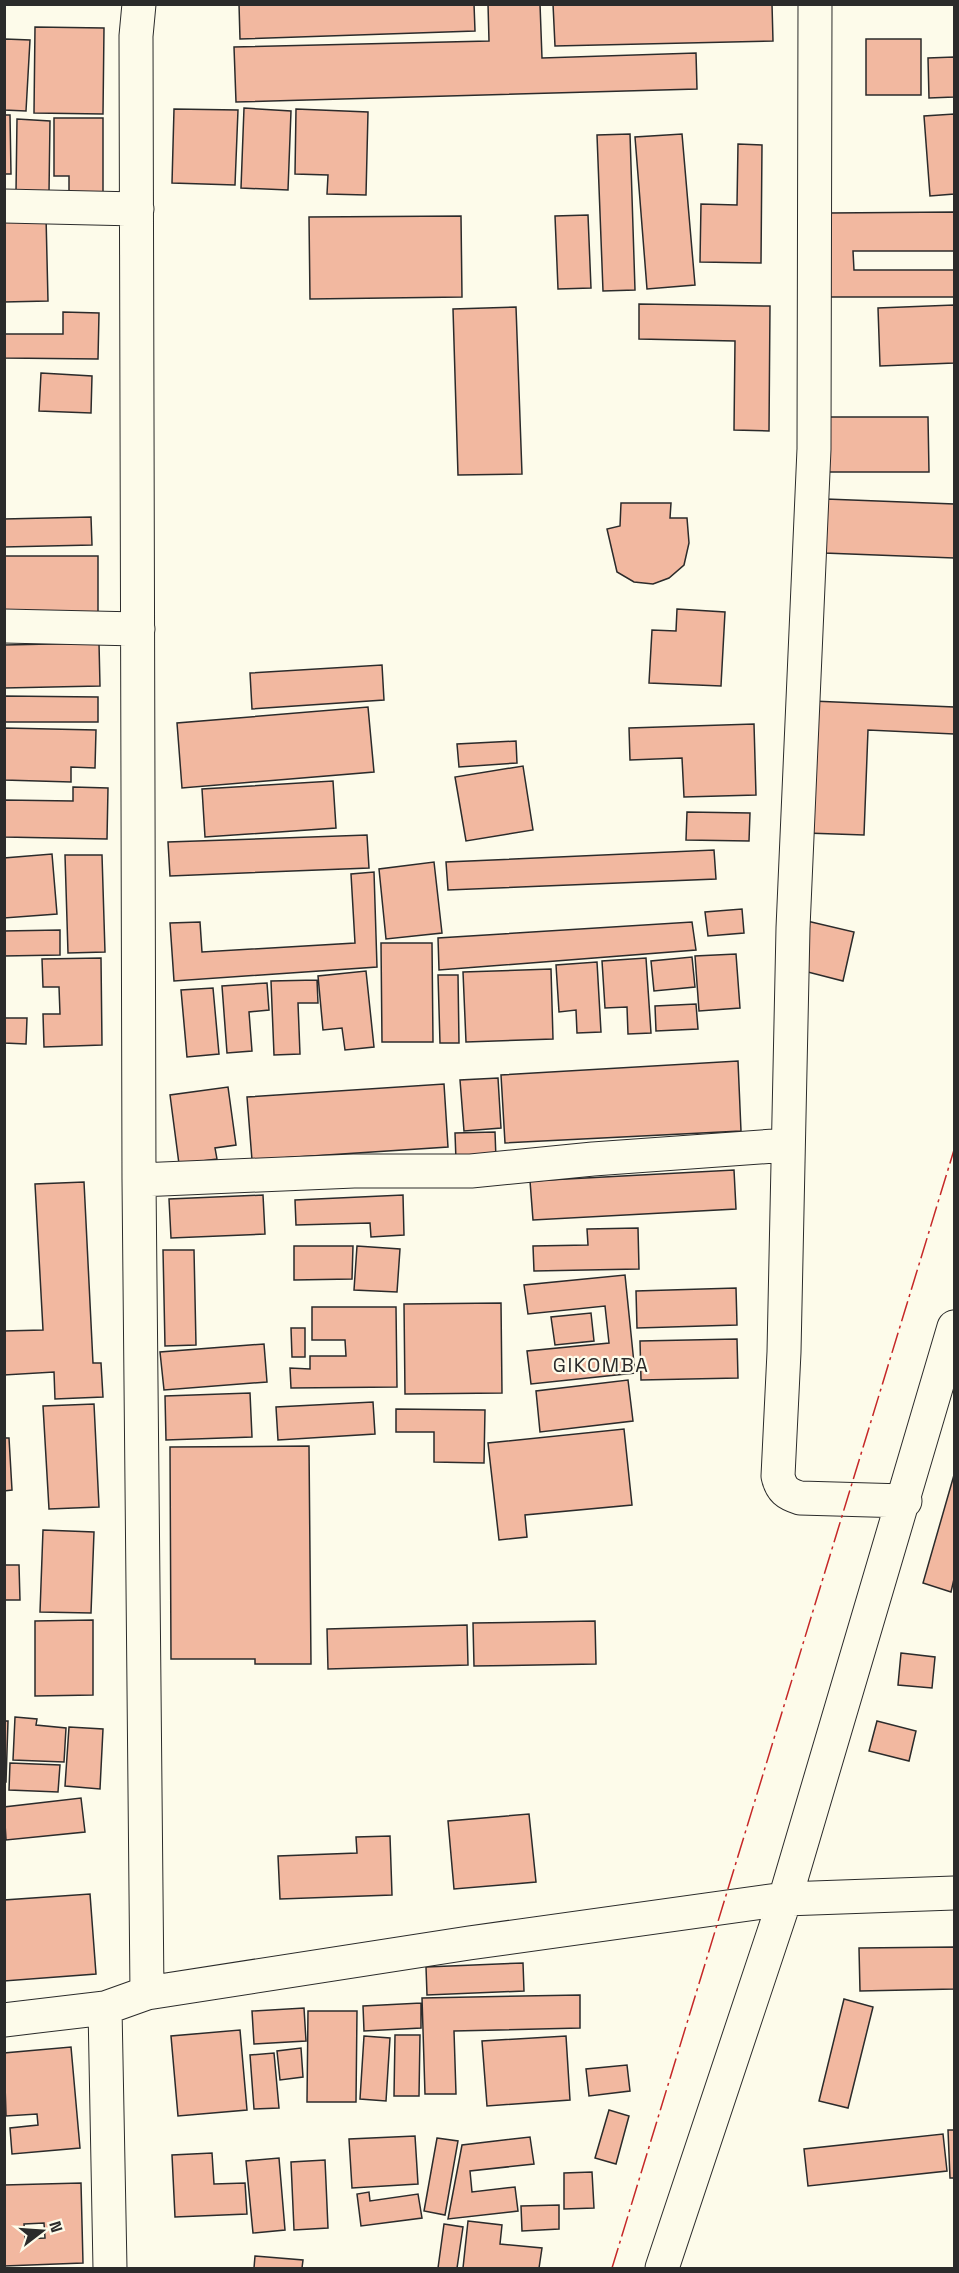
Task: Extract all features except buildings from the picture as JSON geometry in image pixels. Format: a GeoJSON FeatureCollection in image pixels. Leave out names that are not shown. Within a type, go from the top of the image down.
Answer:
{"type":"FeatureCollection","features":[{"type":"Feature","properties":{"kind":"street"},"geometry":{"type":"LineString","coordinates":[[139,4],[136,36],[139,1180],[147,1993]]}},
{"type":"Feature","properties":{"kind":"street"},"geometry":{"type":"LineString","coordinates":[[815,4],[814,449],[793,928],[784,1352],[778,1476],[781,1487],[790,1495],[800,1498],[905,1501]]}},
{"type":"Feature","properties":{"kind":"street"},"geometry":{"type":"LineString","coordinates":[[4,206],[137,209]]}},
{"type":"Feature","properties":{"kind":"street"},"geometry":{"type":"LineString","coordinates":[[4,626],[138,629]]}},
{"type":"Feature","properties":{"kind":"street"},"geometry":{"type":"LineString","coordinates":[[139,1180],[354,1171],[471,1171],[593,1159],[788,1145]]}},
{"type":"Feature","properties":{"kind":"street"},"geometry":{"type":"LineString","coordinates":[[662,2268],[785,1899],[905,1501],[954,1328]]}},
{"type":"Feature","properties":{"kind":"street"},"geometry":{"type":"LineString","coordinates":[[4,2020],[105,2008],[147,1993],[469,1943],[785,1899],[954,1893]]}},
{"type":"Feature","properties":{"kind":"street"},"geometry":{"type":"LineString","coordinates":[[105,2008],[110,2268]]}},
{"type":"Feature","properties":{"kind":"power"},"geometry":{"type":"LineString","coordinates":[[612,2268],[954,1150]]}},
{"type":"Feature","properties":{"kind":"district","name":"GIKOMBA"},"geometry":{"type":"Point","coordinates":[601,1365]}}]}
